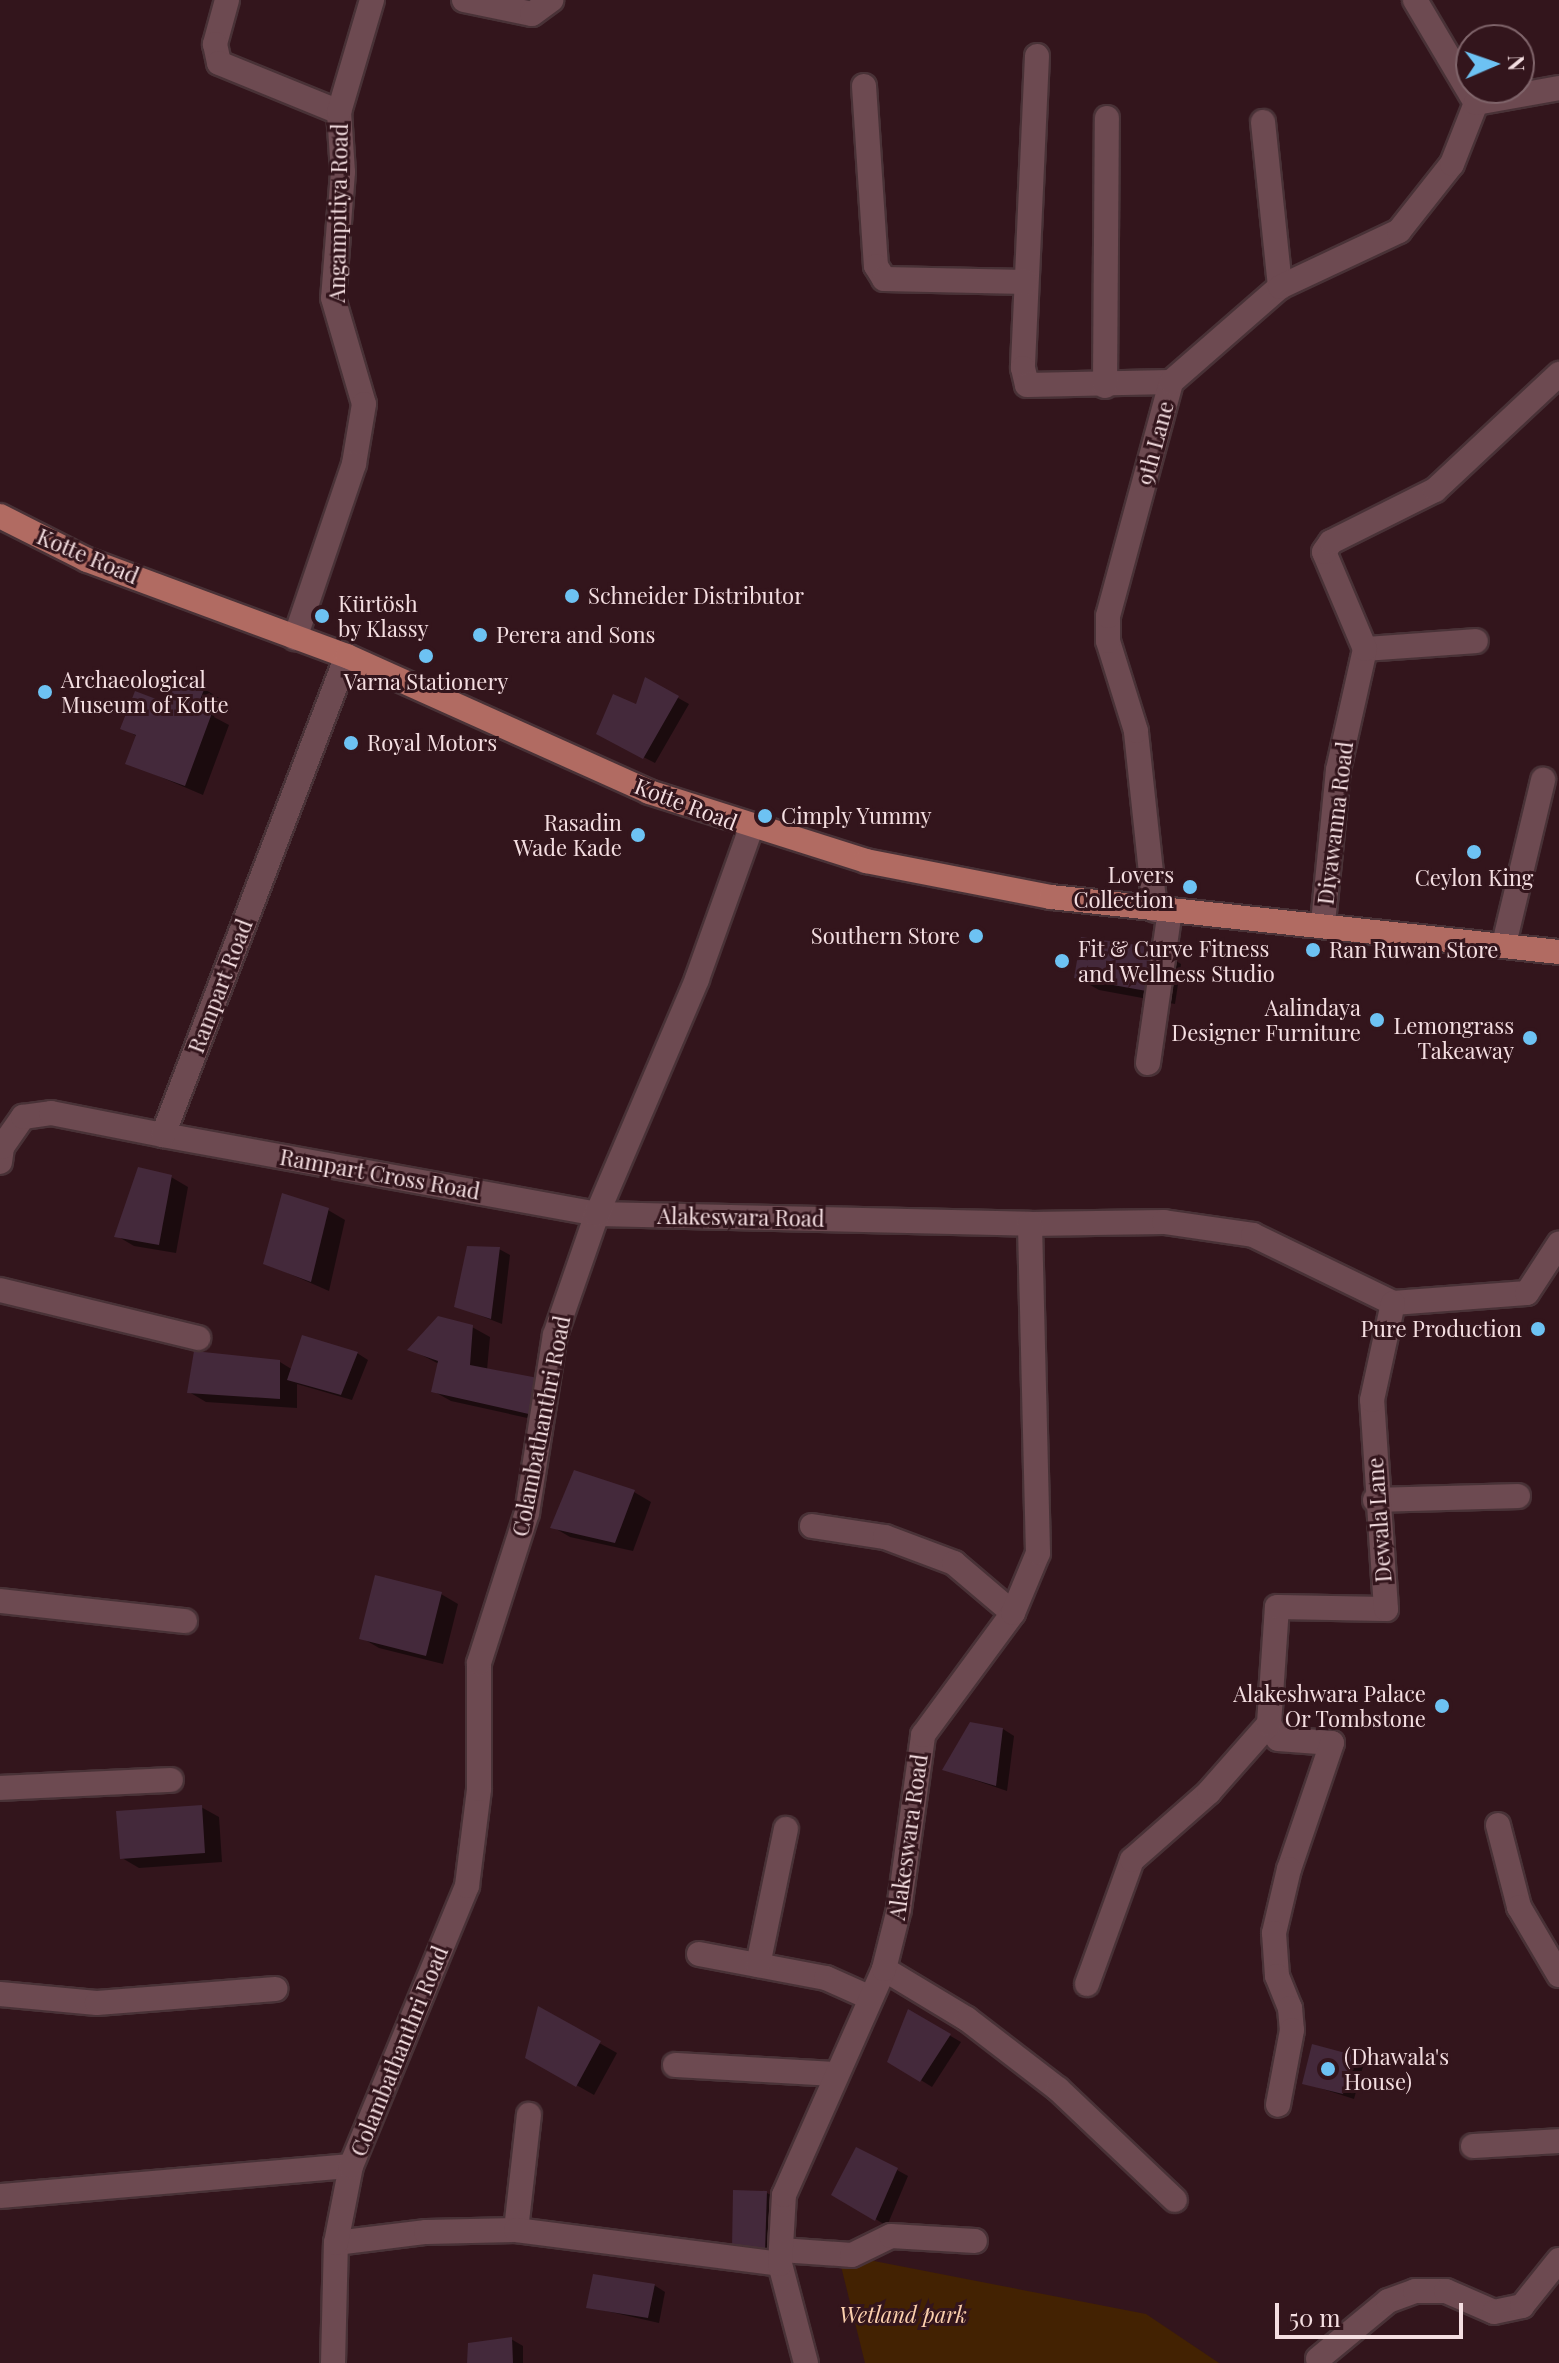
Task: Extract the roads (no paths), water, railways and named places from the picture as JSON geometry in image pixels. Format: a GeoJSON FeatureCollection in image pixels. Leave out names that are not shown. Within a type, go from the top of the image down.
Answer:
{"type":"FeatureCollection","features":[{"type":"Feature","properties":{"kind":"main road","name":"Kotte Road"},"geometry":{"type":"LineString","coordinates":[[0,516],[87,560],[347,656],[649,792],[751,828],[953,881],[1163,910],[1323,923],[1559,952]]}},
{"type":"Feature","properties":{"kind":"street","name":"Angampitiya Road"},"geometry":{"type":"LineString","coordinates":[[227,0],[215,44],[219,63],[339,112],[343,172],[333,298],[364,404],[354,464],[295,638]]}},
{"type":"Feature","properties":{"kind":"street"},"geometry":{"type":"LineString","coordinates":[[339,112],[372,0]]}},
{"type":"Feature","properties":{"kind":"street"},"geometry":{"type":"LineString","coordinates":[[464,0],[532,14],[551,0]]}},
{"type":"Feature","properties":{"kind":"street"},"geometry":{"type":"LineString","coordinates":[[1415,0],[1455,68]]}},
{"type":"Feature","properties":{"kind":"street"},"geometry":{"type":"LineString","coordinates":[[1037,56],[1023,368],[1027,385],[1105,386],[1171,382]]}},
{"type":"Feature","properties":{"kind":"street"},"geometry":{"type":"LineString","coordinates":[[864,86],[876,266],[884,279],[1026,282]]}},
{"type":"Feature","properties":{"kind":"street"},"geometry":{"type":"LineString","coordinates":[[1535,92],[1559,88]]}},
{"type":"Feature","properties":{"kind":"street","name":"9th Lane"},"geometry":{"type":"LineString","coordinates":[[1148,1063],[1163,910],[1136,731],[1108,641],[1108,616],[1171,382],[1280,287],[1399,231],[1452,164],[1476,104]]}},
{"type":"Feature","properties":{"kind":"street"},"geometry":{"type":"LineString","coordinates":[[1105,386],[1107,118]]}},
{"type":"Feature","properties":{"kind":"street"},"geometry":{"type":"LineString","coordinates":[[1263,122],[1280,287]]}},
{"type":"Feature","properties":{"kind":"street"},"geometry":{"type":"LineString","coordinates":[[1476,641],[1365,649],[1324,552],[1331,542],[1435,490],[1559,374]]}},
{"type":"Feature","properties":{"kind":"street","name":"Diyawanna Road"},"geometry":{"type":"LineString","coordinates":[[1323,923],[1338,770],[1365,649]]}},
{"type":"Feature","properties":{"kind":"street","name":"Rampart Road"},"geometry":{"type":"LineString","coordinates":[[163,1135],[347,656]]}},
{"type":"Feature","properties":{"kind":"street"},"geometry":{"type":"LineString","coordinates":[[1504,944],[1543,780]]}},
{"type":"Feature","properties":{"kind":"street","name":"Colambathanthri Road"},"geometry":{"type":"LineString","coordinates":[[333,2363],[336,2243],[351,2166],[467,1886],[479,1789],[479,1663],[527,1513],[555,1335],[597,1214],[697,979],[751,828]]}},
{"type":"Feature","properties":{"kind":"street"},"geometry":{"type":"LineString","coordinates":[[0,1162],[2,1147],[23,1117],[51,1113],[163,1135]]}},
{"type":"Feature","properties":{"kind":"street","name":"Rampart Cross Road"},"geometry":{"type":"LineString","coordinates":[[163,1135],[597,1214]]}},
{"type":"Feature","properties":{"kind":"street","name":"Alakeswara Road"},"geometry":{"type":"LineString","coordinates":[[597,1214],[1030,1224],[1164,1222],[1253,1235],[1393,1303]]}},
{"type":"Feature","properties":{"kind":"street","name":"Alakeswara Road"},"geometry":{"type":"LineString","coordinates":[[806,2363],[780,2257],[784,2195],[884,1969],[899,1909],[923,1735],[1013,1613],[1038,1553],[1030,1224]]}},
{"type":"Feature","properties":{"kind":"street"},"geometry":{"type":"LineString","coordinates":[[1393,1303],[1527,1293],[1559,1244]]}},
{"type":"Feature","properties":{"kind":"street"},"geometry":{"type":"LineString","coordinates":[[0,1290],[198,1338]]}},
{"type":"Feature","properties":{"kind":"street","name":"Dewala Lane"},"geometry":{"type":"LineString","coordinates":[[1269,1724],[1277,1607],[1386,1609],[1375,1500],[1372,1400],[1393,1303]]}},
{"type":"Feature","properties":{"kind":"street"},"geometry":{"type":"LineString","coordinates":[[1375,1500],[1518,1496]]}},
{"type":"Feature","properties":{"kind":"street"},"geometry":{"type":"LineString","coordinates":[[812,1526],[885,1537],[954,1563],[1013,1613]]}},
{"type":"Feature","properties":{"kind":"street"},"geometry":{"type":"LineString","coordinates":[[0,1601],[185,1621]]}},
{"type":"Feature","properties":{"kind":"street"},"geometry":{"type":"LineString","coordinates":[[1087,1984],[1132,1860],[1209,1792],[1269,1724],[1278,1739],[1332,1743],[1289,1869],[1274,1933],[1277,1976],[1290,2008],[1292,2030],[1278,2105]]}},
{"type":"Feature","properties":{"kind":"street"},"geometry":{"type":"LineString","coordinates":[[0,1788],[171,1780]]}},
{"type":"Feature","properties":{"kind":"street"},"geometry":{"type":"LineString","coordinates":[[1498,1825],[1519,1907],[1559,1975]]}},
{"type":"Feature","properties":{"kind":"street"},"geometry":{"type":"LineString","coordinates":[[758,1965],[786,1829]]}},
{"type":"Feature","properties":{"kind":"street"},"geometry":{"type":"LineString","coordinates":[[699,1954],[826,1978],[871,1998]]}},
{"type":"Feature","properties":{"kind":"street"},"geometry":{"type":"LineString","coordinates":[[884,1969],[967,2019],[1058,2089],[1175,2200]]}},
{"type":"Feature","properties":{"kind":"street"},"geometry":{"type":"LineString","coordinates":[[0,1994],[97,2003],[275,1989]]}},
{"type":"Feature","properties":{"kind":"street"},"geometry":{"type":"LineString","coordinates":[[675,2065],[836,2074]]}},
{"type":"Feature","properties":{"kind":"street"},"geometry":{"type":"LineString","coordinates":[[516,2230],[529,2115]]}},
{"type":"Feature","properties":{"kind":"street"},"geometry":{"type":"LineString","coordinates":[[1473,2146],[1559,2141]]}},
{"type":"Feature","properties":{"kind":"street"},"geometry":{"type":"LineString","coordinates":[[0,2196],[351,2166]]}},
{"type":"Feature","properties":{"kind":"street"},"geometry":{"type":"LineString","coordinates":[[336,2243],[426,2232],[516,2230],[780,2257],[852,2255],[891,2236],[975,2241]]}},
{"type":"Feature","properties":{"kind":"street"},"geometry":{"type":"LineString","coordinates":[[1318,2359],[1388,2301],[1415,2291],[1446,2291],[1494,2312],[1522,2306],[1559,2260]]}},
{"type":"Feature","properties":{"kind":"place","name":"Schneider Distributor"},"geometry":{"type":"Point","coordinates":[572,596]}},
{"type":"Feature","properties":{"kind":"place","name":"Kürtösh by Klassy"},"geometry":{"type":"Point","coordinates":[322,616]}},
{"type":"Feature","properties":{"kind":"place","name":"Perera and Sons"},"geometry":{"type":"Point","coordinates":[480,635]}},
{"type":"Feature","properties":{"kind":"place","name":"Varna Stationery"},"geometry":{"type":"Point","coordinates":[426,656]}},
{"type":"Feature","properties":{"kind":"place","name":"Archaeological Museum of Kotte"},"geometry":{"type":"Point","coordinates":[45,692]}},
{"type":"Feature","properties":{"kind":"place","name":"Royal Motors"},"geometry":{"type":"Point","coordinates":[351,743]}},
{"type":"Feature","properties":{"kind":"place","name":"Cimply Yummy"},"geometry":{"type":"Point","coordinates":[765,816]}},
{"type":"Feature","properties":{"kind":"place","name":"Rasadin Wade Kade"},"geometry":{"type":"Point","coordinates":[638,835]}},
{"type":"Feature","properties":{"kind":"place","name":"Ceylon King"},"geometry":{"type":"Point","coordinates":[1474,852]}},
{"type":"Feature","properties":{"kind":"place","name":"Lovers Collection"},"geometry":{"type":"Point","coordinates":[1190,887]}},
{"type":"Feature","properties":{"kind":"place","name":"Southern Store"},"geometry":{"type":"Point","coordinates":[976,936]}},
{"type":"Feature","properties":{"kind":"place","name":"Ran Ruwan Store"},"geometry":{"type":"Point","coordinates":[1313,950]}},
{"type":"Feature","properties":{"kind":"place","name":"Fit & Curve Fitness and Wellness Studio"},"geometry":{"type":"Point","coordinates":[1062,961]}},
{"type":"Feature","properties":{"kind":"place","name":"Aalindaya Designer Furniture"},"geometry":{"type":"Point","coordinates":[1377,1020]}},
{"type":"Feature","properties":{"kind":"place","name":"Lemongrass Takeaway"},"geometry":{"type":"Point","coordinates":[1530,1038]}},
{"type":"Feature","properties":{"kind":"place","name":"Pure Production"},"geometry":{"type":"Point","coordinates":[1538,1329]}},
{"type":"Feature","properties":{"kind":"place","name":"Alakeshwara Palace Or Tombstone"},"geometry":{"type":"Point","coordinates":[1442,1706]}},
{"type":"Feature","properties":{"kind":"place","name":"(Dhawala's House)"},"geometry":{"type":"Point","coordinates":[1328,2069]}},
{"type":"Feature","properties":{"kind":"park label","name":"Wetland park"},"geometry":{"type":"Point","coordinates":[903,2315]}}]}
